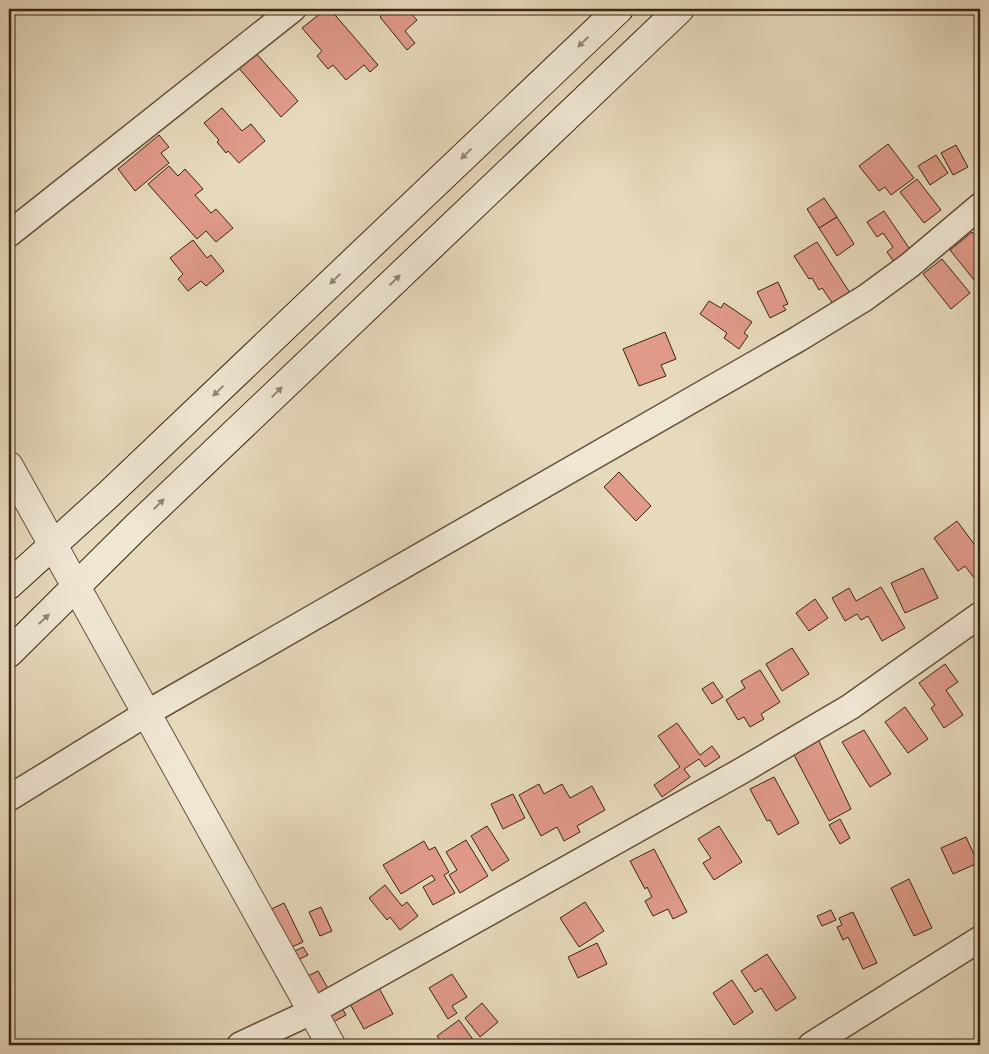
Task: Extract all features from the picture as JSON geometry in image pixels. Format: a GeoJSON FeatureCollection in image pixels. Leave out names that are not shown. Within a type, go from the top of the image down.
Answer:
{"type":"FeatureCollection","features":[{"type":"Feature","properties":{"kind":"main road"},"geometry":{"type":"LineString","coordinates":[[9,585],[109,494],[619,9]]}},
{"type":"Feature","properties":{"kind":"main road"},"geometry":{"type":"LineString","coordinates":[[9,653],[137,526],[680,9]]}},
{"type":"Feature","properties":{"kind":"main road"},"geometry":{"type":"LineString","coordinates":[[9,466],[331,1045]]}},
{"type":"Feature","properties":{"kind":"street"},"geometry":{"type":"LineString","coordinates":[[9,234],[293,9]]}},
{"type":"Feature","properties":{"kind":"street"},"geometry":{"type":"LineString","coordinates":[[9,798],[147,713],[798,340],[865,298],[910,265],[980,206]]}},
{"type":"Feature","properties":{"kind":"street"},"geometry":{"type":"LineString","coordinates":[[240,1045],[313,1010],[743,770],[850,707],[980,615]]}},
{"type":"Feature","properties":{"kind":"street"},"geometry":{"type":"LineString","coordinates":[[811,1045],[980,939]]}},
{"type":"Feature","properties":{"kind":"building"},"geometry":{"type":"Polygon","coordinates":[[[326,9],[330,9],[378,65],[370,72],[364,65],[346,80],[333,65],[328,69],[317,56],[322,51],[302,28],[326,9]]]}},
{"type":"Feature","properties":{"kind":"building"},"geometry":{"type":"Polygon","coordinates":[[[389,9],[407,9],[417,20],[405,31],[415,43],[407,50],[380,17],[389,9]]]}},
{"type":"Feature","properties":{"kind":"building"},"geometry":{"type":"Polygon","coordinates":[[[254,51],[298,101],[281,117],[237,66],[254,51]]]}},
{"type":"Feature","properties":{"kind":"building"},"geometry":{"type":"Polygon","coordinates":[[[222,108],[242,131],[251,124],[265,141],[239,163],[228,151],[226,153],[217,142],[219,140],[204,123],[222,108]]]}},
{"type":"Feature","properties":{"kind":"building"},"geometry":{"type":"Polygon","coordinates":[[[159,135],[169,147],[161,153],[169,163],[135,191],[118,169],[159,135]]]}},
{"type":"Feature","properties":{"kind":"building"},"geometry":{"type":"Polygon","coordinates":[[[888,144],[914,178],[891,195],[885,187],[879,191],[859,166],[888,144]]]}},
{"type":"Feature","properties":{"kind":"building"},"geometry":{"type":"Polygon","coordinates":[[[956,145],[968,167],[953,175],[941,153],[956,145]]]}},
{"type":"Feature","properties":{"kind":"building"},"geometry":{"type":"Polygon","coordinates":[[[936,155],[948,173],[930,185],[918,166],[936,155]]]}},
{"type":"Feature","properties":{"kind":"building"},"geometry":{"type":"Polygon","coordinates":[[[169,166],[178,176],[185,169],[203,189],[195,195],[211,213],[216,209],[233,228],[216,242],[206,231],[197,239],[148,184],[169,166]]]}},
{"type":"Feature","properties":{"kind":"building"},"geometry":{"type":"Polygon","coordinates":[[[917,179],[941,210],[924,223],[900,192],[917,179]]]}},
{"type":"Feature","properties":{"kind":"building"},"geometry":{"type":"Polygon","coordinates":[[[824,198],[837,217],[819,228],[807,209],[824,198]]]}},
{"type":"Feature","properties":{"kind":"building"},"geometry":{"type":"Polygon","coordinates":[[[884,211],[911,251],[894,262],[887,252],[893,247],[883,233],[877,237],[867,222],[884,211]]]}},
{"type":"Feature","properties":{"kind":"building"},"geometry":{"type":"Polygon","coordinates":[[[837,217],[854,244],[837,256],[819,228],[837,217]]]}},
{"type":"Feature","properties":{"kind":"building"},"geometry":{"type":"Polygon","coordinates":[[[972,232],[980,241],[980,275],[974,280],[950,250],[972,232]]]}},
{"type":"Feature","properties":{"kind":"building"},"geometry":{"type":"Polygon","coordinates":[[[193,240],[207,258],[211,255],[224,271],[206,286],[201,281],[188,291],[178,279],[183,274],[170,258],[193,240]]]}},
{"type":"Feature","properties":{"kind":"building"},"geometry":{"type":"Polygon","coordinates":[[[817,242],[852,296],[835,307],[822,288],[819,290],[812,278],[809,279],[794,256],[817,242]]]}},
{"type":"Feature","properties":{"kind":"building"},"geometry":{"type":"Polygon","coordinates":[[[942,259],[970,293],[951,309],[923,274],[942,259]]]}},
{"type":"Feature","properties":{"kind":"building"},"geometry":{"type":"Polygon","coordinates":[[[778,282],[788,304],[783,306],[786,310],[770,318],[757,292],[778,282]]]}},
{"type":"Feature","properties":{"kind":"building"},"geometry":{"type":"Polygon","coordinates":[[[709,301],[721,308],[724,303],[752,322],[744,333],[748,336],[739,349],[724,338],[727,333],[700,314],[709,301]]]}},
{"type":"Feature","properties":{"kind":"building"},"geometry":{"type":"Polygon","coordinates":[[[665,332],[676,359],[661,365],[666,376],[639,386],[623,349],[665,332]]]}},
{"type":"Feature","properties":{"kind":"building"},"geometry":{"type":"Polygon","coordinates":[[[619,472],[651,506],[636,521],[604,487],[619,472]]]}},
{"type":"Feature","properties":{"kind":"building"},"geometry":{"type":"Polygon","coordinates":[[[957,521],[980,552],[980,582],[978,583],[965,566],[958,571],[934,538],[957,521]]]}},
{"type":"Feature","properties":{"kind":"building"},"geometry":{"type":"Polygon","coordinates":[[[923,568],[938,598],[905,613],[891,583],[923,568]]]}},
{"type":"Feature","properties":{"kind":"building"},"geometry":{"type":"Polygon","coordinates":[[[881,587],[905,628],[882,641],[868,616],[861,620],[857,614],[845,621],[832,598],[849,588],[856,601],[881,587]]]}},
{"type":"Feature","properties":{"kind":"building"},"geometry":{"type":"Polygon","coordinates":[[[815,599],[828,618],[809,631],[796,613],[815,599]]]}},
{"type":"Feature","properties":{"kind":"building"},"geometry":{"type":"Polygon","coordinates":[[[792,648],[809,674],[782,691],[766,664],[792,648]]]}},
{"type":"Feature","properties":{"kind":"building"},"geometry":{"type":"Polygon","coordinates":[[[945,664],[958,682],[946,690],[963,715],[944,728],[931,708],[935,705],[919,683],[945,664]]]}},
{"type":"Feature","properties":{"kind":"building"},"geometry":{"type":"Polygon","coordinates":[[[760,670],[780,702],[761,714],[764,719],[750,727],[744,717],[738,720],[726,700],[745,688],[741,681],[760,670]]]}},
{"type":"Feature","properties":{"kind":"building"},"geometry":{"type":"Polygon","coordinates":[[[713,682],[723,697],[712,704],[702,689],[713,682]]]}},
{"type":"Feature","properties":{"kind":"building"},"geometry":{"type":"Polygon","coordinates":[[[905,707],[928,739],[908,753],[885,722],[905,707]]]}},
{"type":"Feature","properties":{"kind":"building"},"geometry":{"type":"Polygon","coordinates":[[[677,723],[700,755],[712,746],[720,757],[705,767],[699,759],[684,769],[690,777],[662,797],[654,785],[680,767],[658,736],[677,723]]]}},
{"type":"Feature","properties":{"kind":"building"},"geometry":{"type":"Polygon","coordinates":[[[864,730],[891,774],[870,787],[842,742],[864,730]]]}},
{"type":"Feature","properties":{"kind":"building"},"geometry":{"type":"Polygon","coordinates":[[[818,739],[851,809],[829,821],[793,753],[818,739]]]}},
{"type":"Feature","properties":{"kind":"building"},"geometry":{"type":"Polygon","coordinates":[[[774,777],[799,823],[778,835],[770,820],[767,821],[750,789],[774,777]]]}},
{"type":"Feature","properties":{"kind":"building"},"geometry":{"type":"Polygon","coordinates":[[[539,784],[544,794],[562,784],[570,798],[592,786],[605,810],[577,826],[580,832],[564,841],[557,827],[541,836],[519,795],[539,784]]]}},
{"type":"Feature","properties":{"kind":"building"},"geometry":{"type":"Polygon","coordinates":[[[513,794],[525,818],[503,829],[491,804],[513,794]]]}},
{"type":"Feature","properties":{"kind":"building"},"geometry":{"type":"Polygon","coordinates":[[[840,819],[850,838],[840,844],[829,825],[840,819]]]}},
{"type":"Feature","properties":{"kind":"building"},"geometry":{"type":"Polygon","coordinates":[[[487,826],[509,860],[492,871],[471,836],[487,826]]]}},
{"type":"Feature","properties":{"kind":"building"},"geometry":{"type":"Polygon","coordinates":[[[719,826],[742,862],[714,880],[703,863],[711,858],[698,839],[719,826]]]}},
{"type":"Feature","properties":{"kind":"building"},"geometry":{"type":"Polygon","coordinates":[[[966,837],[978,863],[953,874],[941,848],[966,837]]]}},
{"type":"Feature","properties":{"kind":"building"},"geometry":{"type":"Polygon","coordinates":[[[466,840],[488,876],[460,893],[449,875],[457,870],[446,852],[466,840]]]}},
{"type":"Feature","properties":{"kind":"building"},"geometry":{"type":"Polygon","coordinates":[[[424,841],[429,850],[435,847],[449,872],[444,875],[455,893],[433,905],[423,887],[435,880],[432,875],[401,894],[383,865],[424,841]]]}},
{"type":"Feature","properties":{"kind":"building"},"geometry":{"type":"Polygon","coordinates":[[[654,849],[687,912],[673,919],[668,909],[653,916],[645,901],[652,897],[647,887],[645,889],[630,861],[654,849]]]}},
{"type":"Feature","properties":{"kind":"building"},"geometry":{"type":"Polygon","coordinates":[[[909,879],[932,928],[914,936],[891,888],[909,879]]]}},
{"type":"Feature","properties":{"kind":"building"},"geometry":{"type":"Polygon","coordinates":[[[385,885],[402,906],[407,902],[418,916],[400,930],[390,917],[387,920],[369,898],[385,885]]]}},
{"type":"Feature","properties":{"kind":"building"},"geometry":{"type":"Polygon","coordinates":[[[585,902],[604,931],[579,947],[560,918],[585,902]]]}},
{"type":"Feature","properties":{"kind":"building"},"geometry":{"type":"Polygon","coordinates":[[[284,903],[303,942],[285,950],[267,911],[284,903]]]}},
{"type":"Feature","properties":{"kind":"building"},"geometry":{"type":"Polygon","coordinates":[[[321,907],[332,931],[320,936],[309,912],[321,907]]]}},
{"type":"Feature","properties":{"kind":"building"},"geometry":{"type":"Polygon","coordinates":[[[831,910],[836,920],[822,926],[817,916],[831,910]]]}},
{"type":"Feature","properties":{"kind":"building"},"geometry":{"type":"Polygon","coordinates":[[[853,912],[877,963],[863,969],[848,937],[843,940],[837,927],[842,925],[839,918],[853,912]]]}},
{"type":"Feature","properties":{"kind":"building"},"geometry":{"type":"Polygon","coordinates":[[[597,943],[607,964],[578,978],[568,957],[597,943]]]}},
{"type":"Feature","properties":{"kind":"building"},"geometry":{"type":"Polygon","coordinates":[[[303,947],[308,955],[294,962],[289,954],[303,947]]]}},
{"type":"Feature","properties":{"kind":"building"},"geometry":{"type":"Polygon","coordinates":[[[767,954],[796,998],[776,1011],[761,988],[755,992],[741,971],[767,954]]]}},
{"type":"Feature","properties":{"kind":"building"},"geometry":{"type":"Polygon","coordinates":[[[318,971],[329,990],[317,996],[306,977],[318,971]]]}},
{"type":"Feature","properties":{"kind":"building"},"geometry":{"type":"Polygon","coordinates":[[[452,974],[467,997],[452,1006],[457,1013],[448,1019],[429,988],[452,974]]]}},
{"type":"Feature","properties":{"kind":"building"},"geometry":{"type":"Polygon","coordinates":[[[732,980],[753,1012],[734,1025],[713,993],[732,980]]]}},
{"type":"Feature","properties":{"kind":"building"},"geometry":{"type":"Polygon","coordinates":[[[379,988],[393,1014],[364,1029],[350,1004],[379,988]]]}},
{"type":"Feature","properties":{"kind":"building"},"geometry":{"type":"Polygon","coordinates":[[[482,1003],[498,1022],[480,1037],[465,1018],[482,1003]]]}},
{"type":"Feature","properties":{"kind":"building"},"geometry":{"type":"Polygon","coordinates":[[[340,1004],[346,1015],[326,1026],[320,1015],[340,1004]]]}},
{"type":"Feature","properties":{"kind":"building"},"geometry":{"type":"Polygon","coordinates":[[[459,1020],[474,1041],[467,1045],[444,1045],[437,1036],[459,1020]]]}}]}
